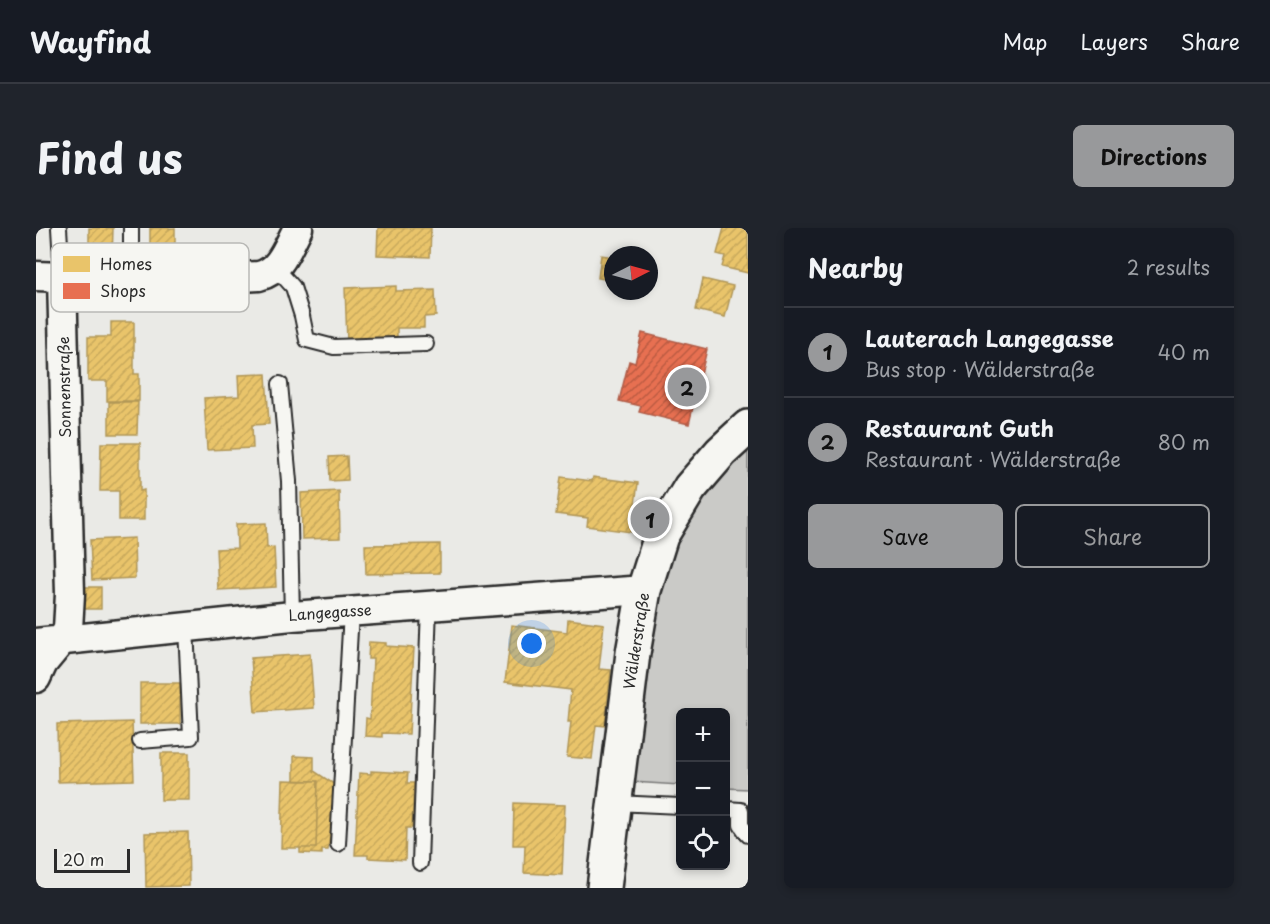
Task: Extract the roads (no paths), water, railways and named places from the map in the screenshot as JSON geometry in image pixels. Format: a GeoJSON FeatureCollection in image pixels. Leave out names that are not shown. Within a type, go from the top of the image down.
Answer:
{"type":"FeatureCollection","features":[{"type":"Feature","properties":{"kind":"main road","name":"Wälderstraße"},"geometry":{"type":"LineString","coordinates":[[604,888],[633,653],[644,590],[661,536],[690,488],[721,452],[748,428]]}},
{"type":"Feature","properties":{"kind":"street"},"geometry":{"type":"LineString","coordinates":[[249,277],[267,274],[276,268],[298,228]]}},
{"type":"Feature","properties":{"kind":"street","name":"Sonnenstraße"},"geometry":{"type":"LineString","coordinates":[[49,277],[51,307]]}},
{"type":"Feature","properties":{"kind":"street","name":"Sonnenstraße"},"geometry":{"type":"LineString","coordinates":[[49,642],[68,629],[70,594],[51,312]]}},
{"type":"Feature","properties":{"kind":"street","name":"Langegasse"},"geometry":{"type":"LineString","coordinates":[[49,642],[292,616],[644,590]]}},
{"type":"Feature","properties":{"kind":"street"},"geometry":{"type":"LineString","coordinates":[[36,678],[49,642]]}},
{"type":"Feature","properties":{"kind":"lane"},"geometry":{"type":"LineString","coordinates":[[56,243],[59,228]]}},
{"type":"Feature","properties":{"kind":"lane"},"geometry":{"type":"LineString","coordinates":[[276,268],[293,287],[303,316],[307,340],[334,347],[426,344]]}},
{"type":"Feature","properties":{"kind":"lane"},"geometry":{"type":"LineString","coordinates":[[280,384],[289,481],[292,616]]}},
{"type":"Feature","properties":{"kind":"lane"},"geometry":{"type":"LineString","coordinates":[[420,863],[429,606]]}},
{"type":"Feature","properties":{"kind":"lane"},"geometry":{"type":"LineString","coordinates":[[338,844],[351,612]]}},
{"type":"Feature","properties":{"kind":"lane"},"geometry":{"type":"LineString","coordinates":[[140,741],[191,737],[186,627]]}},
{"type":"Feature","properties":{"kind":"lane"},"geometry":{"type":"LineString","coordinates":[[615,803],[676,806]]}},
{"type":"Feature","properties":{"kind":"lane"},"geometry":{"type":"LineString","coordinates":[[730,809],[741,810],[741,825],[748,835]]}},
{"type":"Feature","properties":{"kind":"place","name":"Restaurant Guth"},"geometry":{"type":"Point","coordinates":[687,387]}},
{"type":"Feature","properties":{"kind":"place","name":"Lauterach Langegasse"},"geometry":{"type":"Point","coordinates":[650,519]}}]}
